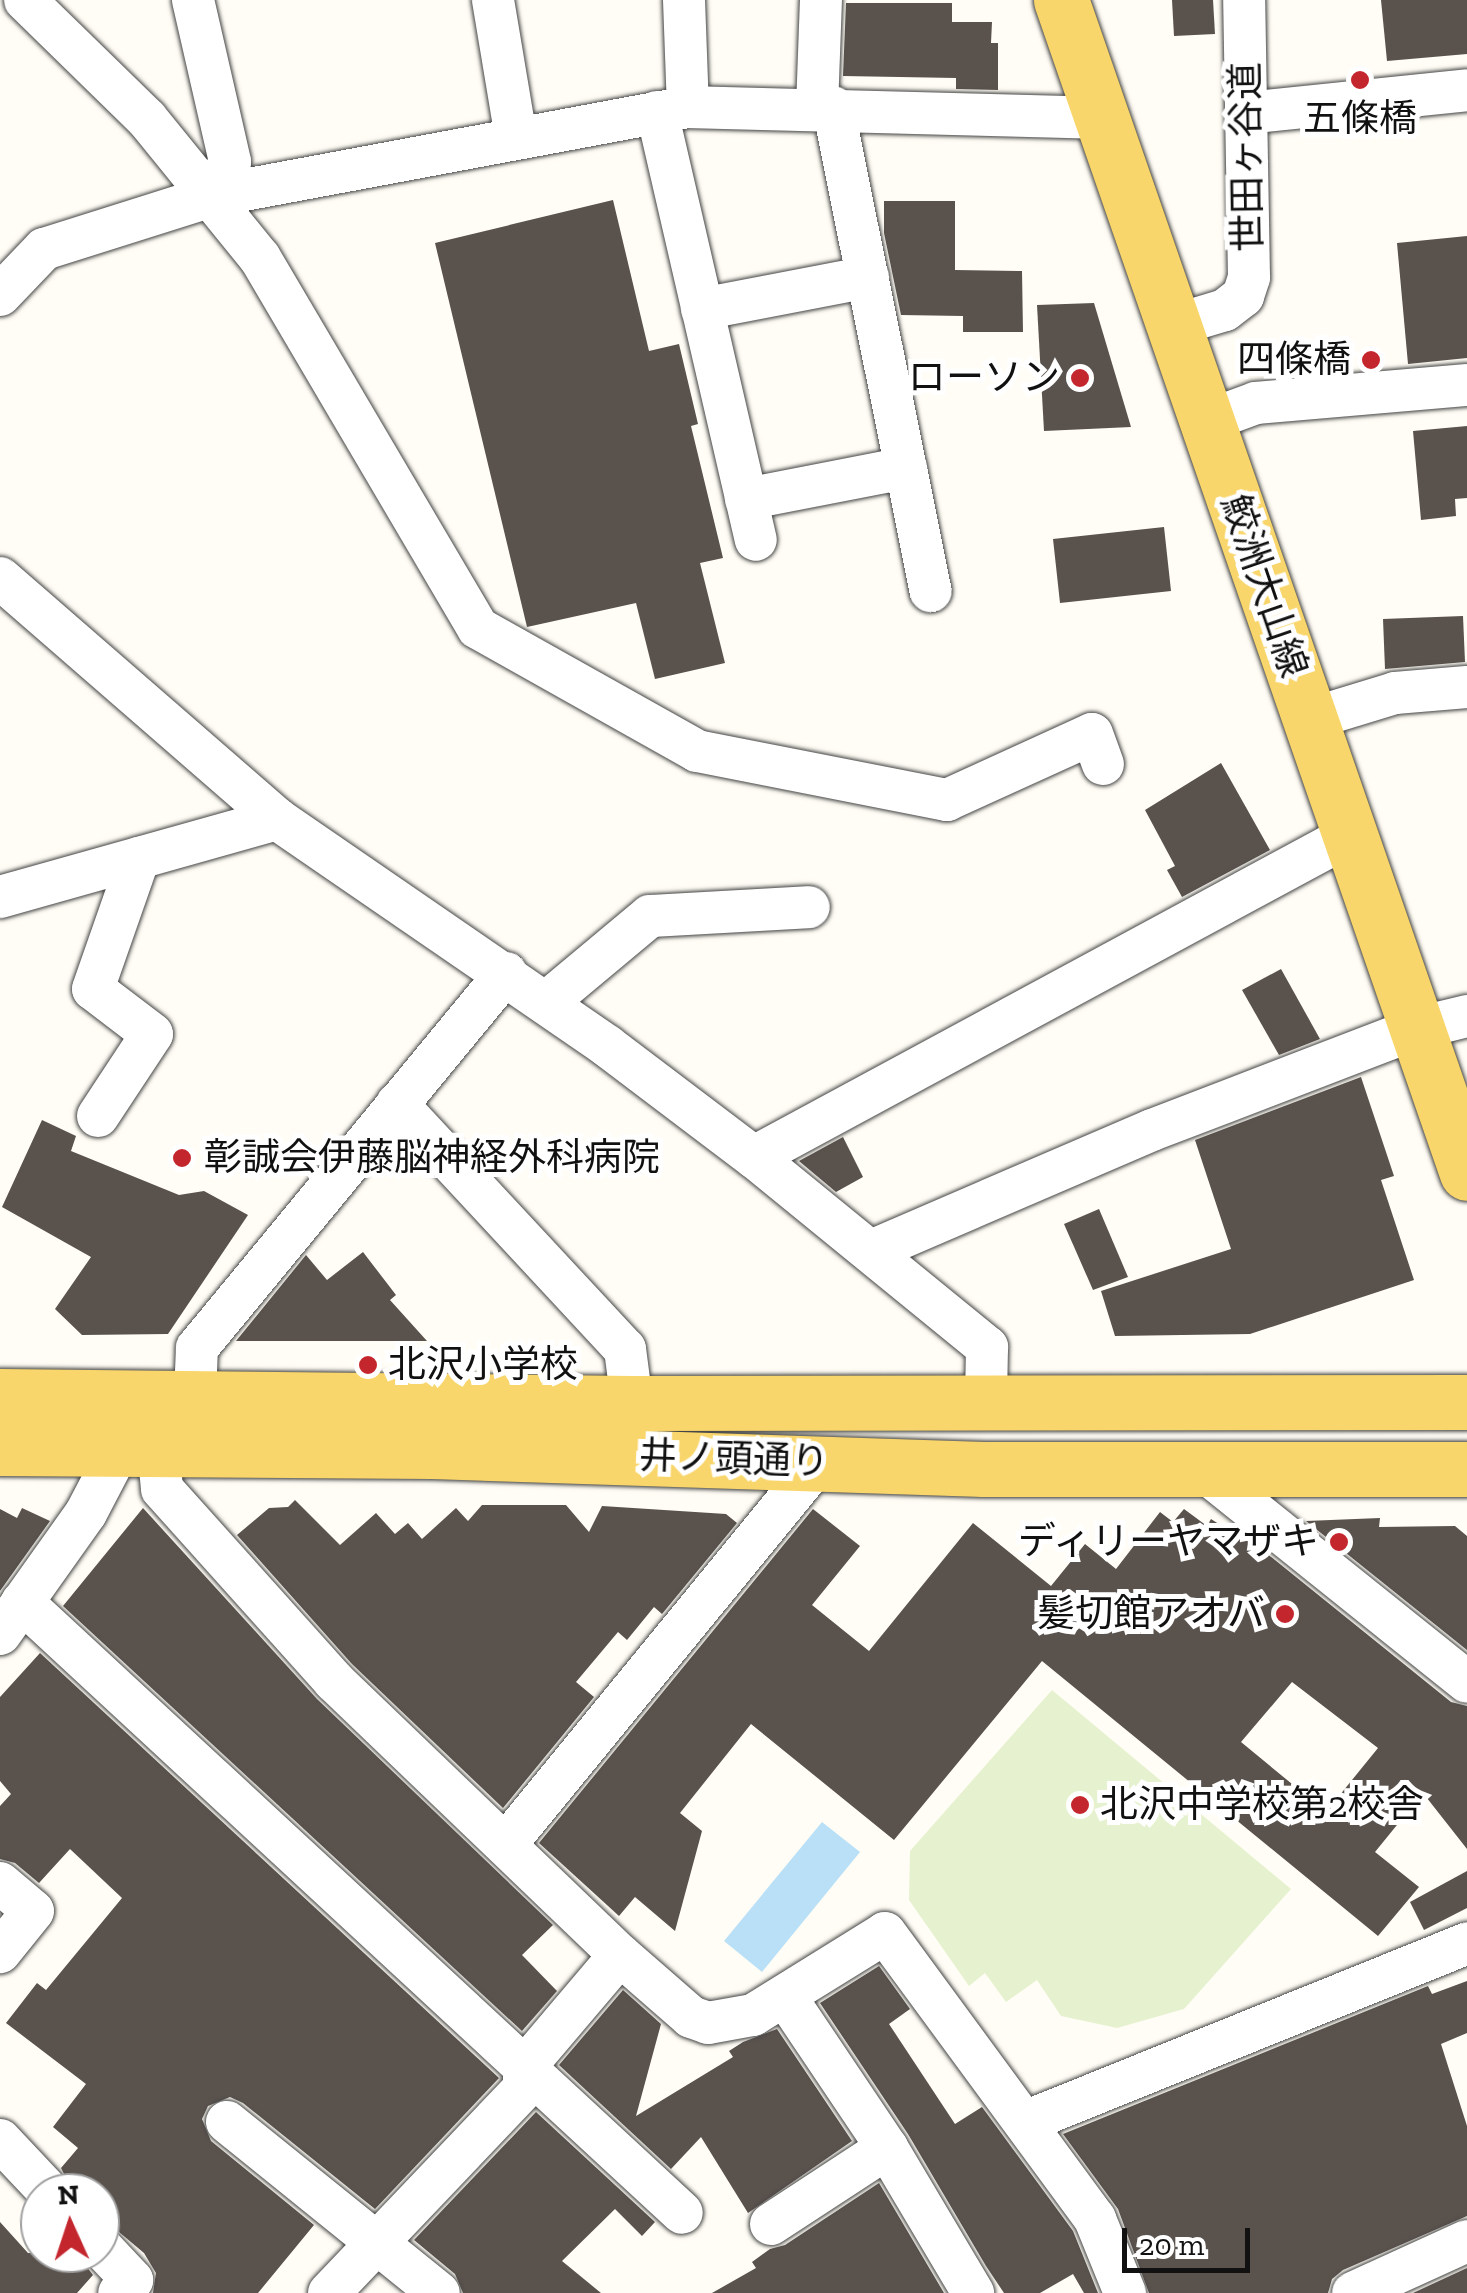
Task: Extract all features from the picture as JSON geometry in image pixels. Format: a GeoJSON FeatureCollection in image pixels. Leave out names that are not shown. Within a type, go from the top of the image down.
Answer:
{"type":"FeatureCollection","features":[{"type":"Feature","properties":{"kind":"main road","name":"鮫洲大山線"},"geometry":{"type":"LineString","coordinates":[[1061,0],[1350,835],[1442,1022],[1467,1173]]}},
{"type":"Feature","properties":{"kind":"main road","name":"井ノ頭通り"},"geometry":{"type":"LineString","coordinates":[[0,1396],[195,1395],[632,1404],[986,1400],[1467,1402]]}},
{"type":"Feature","properties":{"kind":"main road","name":"井ノ頭通り"},"geometry":{"type":"LineString","coordinates":[[0,1448],[432,1451],[1204,1471],[1467,1470]]}},
{"type":"Feature","properties":{"kind":"street"},"geometry":{"type":"LineString","coordinates":[[25,0],[146,119],[260,258],[478,628],[697,750],[947,800],[1092,734],[1103,764]]}},
{"type":"Feature","properties":{"kind":"street"},"geometry":{"type":"LineString","coordinates":[[192,0],[230,162],[212,196]]}},
{"type":"Feature","properties":{"kind":"street"},"geometry":{"type":"LineString","coordinates":[[493,0],[516,137]]}},
{"type":"Feature","properties":{"kind":"street"},"geometry":{"type":"LineString","coordinates":[[684,0],[672,109],[702,309],[756,540]]}},
{"type":"Feature","properties":{"kind":"street"},"geometry":{"type":"LineString","coordinates":[[821,0],[825,108],[868,276],[931,590]]}},
{"type":"Feature","properties":{"kind":"street","name":"世田ヶ谷道"},"geometry":{"type":"LineString","coordinates":[[1172,326],[1224,310],[1244,296],[1247,286],[1244,0]]}},
{"type":"Feature","properties":{"kind":"street"},"geometry":{"type":"LineString","coordinates":[[1246,112],[1467,90]]}},
{"type":"Feature","properties":{"kind":"street"},"geometry":{"type":"LineString","coordinates":[[0,295],[44,249],[212,196],[672,109],[825,108],[1103,118]]}},
{"type":"Feature","properties":{"kind":"street"},"geometry":{"type":"LineString","coordinates":[[702,309],[868,276]]}},
{"type":"Feature","properties":{"kind":"street"},"geometry":{"type":"LineString","coordinates":[[1207,422],[1256,402],[1467,385]]}},
{"type":"Feature","properties":{"kind":"street"},"geometry":{"type":"LineString","coordinates":[[746,498],[906,468]]}},
{"type":"Feature","properties":{"kind":"street"},"geometry":{"type":"LineString","coordinates":[[0,578],[277,818],[547,1002],[754,1157],[987,1347],[986,1400]]}},
{"type":"Feature","properties":{"kind":"street"},"geometry":{"type":"LineString","coordinates":[[1310,719],[1395,693],[1467,687]]}},
{"type":"Feature","properties":{"kind":"street"},"geometry":{"type":"LineString","coordinates":[[0,897],[277,818]]}},
{"type":"Feature","properties":{"kind":"street"},"geometry":{"type":"LineString","coordinates":[[754,1157],[1350,835]]}},
{"type":"Feature","properties":{"kind":"street"},"geometry":{"type":"LineString","coordinates":[[98,1116],[152,1034],[93,988],[139,858]]}},
{"type":"Feature","properties":{"kind":"street"},"geometry":{"type":"LineString","coordinates":[[547,1002],[650,916],[810,906]]}},
{"type":"Feature","properties":{"kind":"street"},"geometry":{"type":"LineString","coordinates":[[195,1395],[197,1348],[506,973]]}},
{"type":"Feature","properties":{"kind":"street"},"geometry":{"type":"LineString","coordinates":[[871,1251],[1152,1130],[1442,1022]]}},
{"type":"Feature","properties":{"kind":"street"},"geometry":{"type":"LineString","coordinates":[[396,1104],[625,1349],[632,1404]]}},
{"type":"Feature","properties":{"kind":"street"},"geometry":{"type":"LineString","coordinates":[[682,2213],[524,2068],[11,1618],[86,1513],[138,1450],[162,1489],[334,1680],[620,1955],[691,2016],[708,2023],[732,2022],[785,1996],[884,1933],[1095,2219],[1125,2293]]}},
{"type":"Feature","properties":{"kind":"street"},"geometry":{"type":"LineString","coordinates":[[506,1844],[820,1462]]}},
{"type":"Feature","properties":{"kind":"street"},"geometry":{"type":"LineString","coordinates":[[1204,1471],[1467,1682]]}},
{"type":"Feature","properties":{"kind":"street"},"geometry":{"type":"LineString","coordinates":[[0,1883],[34,1911],[0,1952]]}},
{"type":"Feature","properties":{"kind":"street"},"geometry":{"type":"LineString","coordinates":[[1026,2122],[1467,1944]]}},
{"type":"Feature","properties":{"kind":"street"},"geometry":{"type":"LineString","coordinates":[[329,2293],[524,2088],[524,2068],[620,1955]]}},
{"type":"Feature","properties":{"kind":"street"},"geometry":{"type":"LineString","coordinates":[[785,1996],[887,2148],[973,2293]]}},
{"type":"Feature","properties":{"kind":"street"},"geometry":{"type":"LineString","coordinates":[[227,2122],[438,2293]]}},
{"type":"Feature","properties":{"kind":"street"},"geometry":{"type":"LineString","coordinates":[[0,2140],[31,2173]]}},
{"type":"Feature","properties":{"kind":"street"},"geometry":{"type":"LineString","coordinates":[[771,2224],[887,2148]]}},
{"type":"Feature","properties":{"kind":"street"},"geometry":{"type":"LineString","coordinates":[[1352,2293],[1396,2284],[1467,2242]]}},
{"type":"Feature","properties":{"kind":"street"},"geometry":{"type":"LineString","coordinates":[[119,2293],[132,2280],[120,2267]]}},
{"type":"Feature","properties":{"kind":"green space"},"geometry":{"type":"Polygon","coordinates":[[[1052,1690],[1291,1889],[1184,2009],[1117,2028],[1061,2016],[1037,1980],[1006,2002],[985,1973],[969,1986],[909,1900],[910,1851],[1052,1690]]]}},
{"type":"Feature","properties":{"kind":"water"},"geometry":{"type":"Polygon","coordinates":[[[822,1822],[860,1852],[762,1972],[724,1941],[822,1822]]]}},
{"type":"Feature","properties":{"kind":"building"},"geometry":{"type":"Polygon","coordinates":[[[1172,0],[1213,0],[1215,34],[1174,36],[1172,0]]]}},
{"type":"Feature","properties":{"kind":"building"},"geometry":{"type":"Polygon","coordinates":[[[1381,0],[1467,0],[1467,54],[1387,61],[1381,0]]]}},
{"type":"Feature","properties":{"kind":"building"},"geometry":{"type":"Polygon","coordinates":[[[846,3],[952,3],[952,22],[992,22],[991,43],[998,43],[998,90],[956,89],[956,78],[843,76],[846,3]]]}},
{"type":"Feature","properties":{"kind":"building"},"geometry":{"type":"Polygon","coordinates":[[[613,200],[649,351],[679,344],[698,424],[691,426],[723,558],[700,563],[725,663],[655,679],[636,603],[527,627],[435,243],[613,200]]]}},
{"type":"Feature","properties":{"kind":"building"},"geometry":{"type":"Polygon","coordinates":[[[884,201],[955,201],[955,270],[1022,271],[1023,332],[963,332],[963,316],[901,315],[884,233],[884,201]]]}},
{"type":"Feature","properties":{"kind":"building"},"geometry":{"type":"Polygon","coordinates":[[[1467,236],[1467,358],[1408,364],[1397,243],[1467,236]]]}},
{"type":"Feature","properties":{"kind":"building"},"geometry":{"type":"Polygon","coordinates":[[[1094,303],[1131,427],[1044,431],[1037,305],[1094,303]]]}},
{"type":"Feature","properties":{"kind":"building"},"geometry":{"type":"Polygon","coordinates":[[[1467,426],[1467,498],[1455,499],[1456,516],[1421,520],[1413,431],[1467,426]]]}},
{"type":"Feature","properties":{"kind":"building"},"geometry":{"type":"Polygon","coordinates":[[[1164,527],[1171,591],[1060,603],[1053,539],[1164,527]]]}},
{"type":"Feature","properties":{"kind":"building"},"geometry":{"type":"Polygon","coordinates":[[[1463,616],[1465,662],[1385,669],[1383,619],[1463,616]]]}},
{"type":"Feature","properties":{"kind":"building"},"geometry":{"type":"Polygon","coordinates":[[[1221,763],[1270,850],[1182,897],[1167,870],[1175,866],[1145,810],[1221,763]]]}},
{"type":"Feature","properties":{"kind":"building"},"geometry":{"type":"Polygon","coordinates":[[[1281,969],[1320,1039],[1279,1055],[1242,990],[1281,969]]]}},
{"type":"Feature","properties":{"kind":"building"},"geometry":{"type":"Polygon","coordinates":[[[1361,1077],[1394,1176],[1381,1180],[1414,1280],[1250,1334],[1115,1336],[1101,1291],[1231,1249],[1195,1140],[1361,1077]]]}},
{"type":"Feature","properties":{"kind":"building"},"geometry":{"type":"Polygon","coordinates":[[[42,1120],[76,1136],[71,1151],[179,1195],[204,1191],[248,1215],[168,1334],[82,1335],[55,1309],[91,1257],[2,1207],[42,1120]]]}},
{"type":"Feature","properties":{"kind":"building"},"geometry":{"type":"Polygon","coordinates":[[[843,1137],[863,1177],[836,1192],[799,1161],[843,1137]]]}},
{"type":"Feature","properties":{"kind":"building"},"geometry":{"type":"Polygon","coordinates":[[[1099,1209],[1128,1277],[1093,1290],[1064,1224],[1099,1209]]]}},
{"type":"Feature","properties":{"kind":"building"},"geometry":{"type":"Polygon","coordinates":[[[363,1252],[396,1295],[390,1300],[427,1341],[236,1341],[306,1255],[327,1280],[363,1252]]]}},
{"type":"Feature","properties":{"kind":"building"},"geometry":{"type":"Polygon","coordinates":[[[295,1500],[340,1545],[376,1513],[395,1534],[408,1523],[422,1539],[456,1508],[468,1521],[482,1505],[566,1505],[589,1532],[602,1506],[726,1514],[737,1523],[662,1614],[654,1607],[627,1640],[618,1632],[576,1682],[594,1697],[503,1808],[352,1664],[237,1535],[269,1508],[288,1507],[295,1500]]]}},
{"type":"Feature","properties":{"kind":"building"},"geometry":{"type":"Polygon","coordinates":[[[22,1508],[50,1521],[0,1591],[0,1509],[17,1518],[22,1508]]]}},
{"type":"Feature","properties":{"kind":"building"},"geometry":{"type":"Polygon","coordinates":[[[143,1508],[317,1699],[553,1925],[522,1955],[557,1991],[522,2031],[63,1606],[143,1508]]]}},
{"type":"Feature","properties":{"kind":"building"},"geometry":{"type":"Polygon","coordinates":[[[813,1509],[860,1546],[812,1605],[869,1651],[973,1523],[1051,1586],[1085,1544],[1116,1569],[1160,1512],[1173,1522],[1184,1509],[1207,1526],[1211,1519],[1225,1528],[1234,1527],[1451,1702],[1467,1706],[1467,1849],[1423,1793],[1375,1852],[1419,1887],[1378,1936],[1042,1661],[894,1840],[751,1724],[680,1813],[702,1831],[675,1931],[635,1897],[619,1916],[539,1843],[813,1509]],[[1292,1682],[1241,1742],[1326,1812],[1378,1748],[1292,1682]]]}},
{"type":"Feature","properties":{"kind":"building"},"geometry":{"type":"Polygon","coordinates":[[[1380,1518],[1379,1527],[1455,1526],[1467,1536],[1467,1650],[1306,1521],[1380,1518]]]}},
{"type":"Feature","properties":{"kind":"building"},"geometry":{"type":"Polygon","coordinates":[[[40,1653],[499,2078],[375,2209],[243,2103],[230,2097],[208,2106],[202,2119],[211,2141],[314,2225],[258,2293],[153,2293],[156,2273],[144,2253],[120,2233],[120,2173],[64,2173],[61,2168],[78,2148],[53,2127],[86,2084],[6,2023],[37,1983],[46,1990],[122,1898],[70,1849],[39,1883],[15,1863],[0,1859],[0,1806],[11,1794],[0,1781],[0,1697],[40,1653]]]}},
{"type":"Feature","properties":{"kind":"building"},"geometry":{"type":"Polygon","coordinates":[[[1467,1871],[1467,1908],[1424,1930],[1410,1902],[1467,1871]]]}},
{"type":"Feature","properties":{"kind":"building"},"geometry":{"type":"Polygon","coordinates":[[[879,1966],[910,2009],[889,2024],[955,2124],[982,2107],[1073,2231],[1098,2293],[1084,2293],[1073,2274],[1040,2293],[1004,2293],[908,2134],[820,2003],[879,1966]]]}},
{"type":"Feature","properties":{"kind":"building"},"geometry":{"type":"Polygon","coordinates":[[[1467,1981],[1467,2033],[1441,2044],[1467,2126],[1467,2216],[1343,2270],[1332,2279],[1328,2293],[1149,2293],[1118,2209],[1063,2134],[1428,1986],[1432,1994],[1467,1981]]]}},
{"type":"Feature","properties":{"kind":"building"},"geometry":{"type":"Polygon","coordinates":[[[623,1990],[661,2024],[636,2116],[733,2057],[729,2051],[743,2042],[777,2029],[852,2141],[748,2213],[701,2137],[671,2169],[559,2065],[623,1990]]]}},
{"type":"Feature","properties":{"kind":"building"},"geometry":{"type":"Polygon","coordinates":[[[536,2112],[655,2222],[642,2236],[615,2209],[562,2261],[601,2293],[463,2293],[455,2274],[414,2240],[536,2112]]]}},
{"type":"Feature","properties":{"kind":"building"},"geometry":{"type":"Polygon","coordinates":[[[879,2183],[944,2293],[712,2293],[756,2268],[752,2262],[770,2249],[785,2245],[879,2183]]]}},
{"type":"Feature","properties":{"kind":"building"},"geometry":{"type":"Polygon","coordinates":[[[0,2222],[20,2244],[20,2273],[93,2275],[77,2293],[0,2293],[0,2222]]]}},
{"type":"Feature","properties":{"kind":"building"},"geometry":{"type":"Polygon","coordinates":[[[1467,2268],[1467,2293],[1413,2293],[1467,2268]]]}},
{"type":"Feature","properties":{"kind":"place","name":"五條橋"},"geometry":{"type":"Point","coordinates":[1360,80]}},
{"type":"Feature","properties":{"kind":"place","name":"四條橋"},"geometry":{"type":"Point","coordinates":[1371,360]}},
{"type":"Feature","properties":{"kind":"place","name":"ローソン"},"geometry":{"type":"Point","coordinates":[1080,378]}},
{"type":"Feature","properties":{"kind":"place","name":"彰誠会伊藤脳神経外科病院"},"geometry":{"type":"Point","coordinates":[182,1158]}},
{"type":"Feature","properties":{"kind":"place","name":"北沢小学校"},"geometry":{"type":"Point","coordinates":[368,1365]}},
{"type":"Feature","properties":{"kind":"place","name":"ディリーヤマザキ"},"geometry":{"type":"Point","coordinates":[1339,1542]}},
{"type":"Feature","properties":{"kind":"place","name":"髪切館アオバ"},"geometry":{"type":"Point","coordinates":[1285,1614]}},
{"type":"Feature","properties":{"kind":"place","name":"北沢中学校第2校舎"},"geometry":{"type":"Point","coordinates":[1080,1805]}}]}
